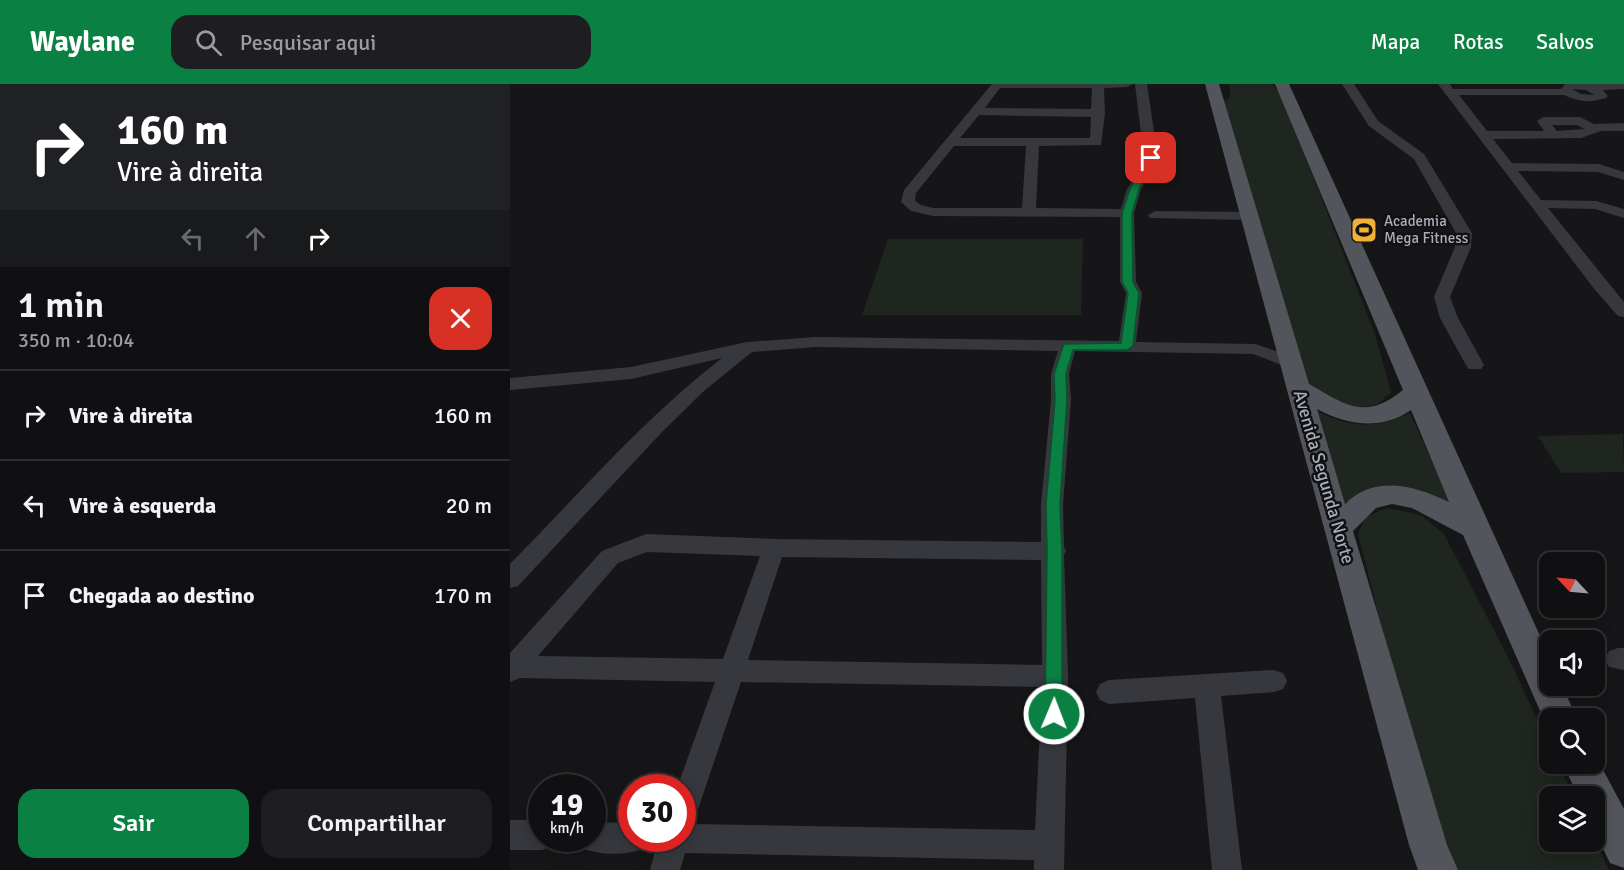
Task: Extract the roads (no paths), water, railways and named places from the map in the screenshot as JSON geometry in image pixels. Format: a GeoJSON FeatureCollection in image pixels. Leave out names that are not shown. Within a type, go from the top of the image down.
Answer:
{"type":"FeatureCollection","features":[{"type":"Feature","properties":{"kind":"main road","name":"Avenida Segunda Norte"},"geometry":{"type":"LineString","coordinates":[[1212,84],[1425,833],[1438,870]]}},
{"type":"Feature","properties":{"kind":"main road"},"geometry":{"type":"LineString","coordinates":[[1282,84],[1474,528],[1555,708]]}},
{"type":"Feature","properties":{"kind":"main road"},"geometry":{"type":"LineString","coordinates":[[1298,388],[1334,408],[1355,415],[1376,417],[1400,408],[1415,393]]}},
{"type":"Feature","properties":{"kind":"main road"},"geometry":{"type":"LineString","coordinates":[[1339,528],[1367,500],[1391,495],[1412,498],[1441,509],[1474,528]]}},
{"type":"Feature","properties":{"kind":"main road"},"geometry":{"type":"LineString","coordinates":[[1586,774],[1624,849]]}},
{"type":"Feature","properties":{"kind":"street"},"geometry":{"type":"LineString","coordinates":[[1127,84],[998,85],[909,193],[908,202],[916,208],[933,212],[1127,213]]}},
{"type":"Feature","properties":{"kind":"street"},"geometry":{"type":"LineString","coordinates":[[1127,346],[1134,293],[1128,282],[1127,213],[1134,189],[1149,166],[1151,158],[1141,84]]}},
{"type":"Feature","properties":{"kind":"street"},"geometry":{"type":"LineString","coordinates":[[1348,84],[1373,123],[1419,157],[1464,233],[1460,256],[1442,297],[1449,318],[1475,365]]}},
{"type":"Feature","properties":{"kind":"street"},"geometry":{"type":"LineString","coordinates":[[950,142],[1096,142],[1099,113],[1098,85]]}},
{"type":"Feature","properties":{"kind":"street"},"geometry":{"type":"LineString","coordinates":[[1448,88],[1472,92],[1566,92],[1585,98],[1602,96],[1591,87],[1624,86]]}},
{"type":"Feature","properties":{"kind":"street"},"geometry":{"type":"LineString","coordinates":[[1448,88],[1477,110]]}},
{"type":"Feature","properties":{"kind":"street"},"geometry":{"type":"LineString","coordinates":[[1472,92],[1484,135],[1601,287],[1624,312]]}},
{"type":"Feature","properties":{"kind":"street"},"geometry":{"type":"LineString","coordinates":[[977,111],[1099,113]]}},
{"type":"Feature","properties":{"kind":"street"},"geometry":{"type":"LineString","coordinates":[[1484,135],[1553,135],[1543,120],[1580,121],[1593,129],[1624,127]]}},
{"type":"Feature","properties":{"kind":"street"},"geometry":{"type":"LineString","coordinates":[[1029,212],[1033,143]]}},
{"type":"Feature","properties":{"kind":"street"},"geometry":{"type":"LineString","coordinates":[[1509,166],[1624,168]]}},
{"type":"Feature","properties":{"kind":"street"},"geometry":{"type":"LineString","coordinates":[[1599,168],[1624,176]]}},
{"type":"Feature","properties":{"kind":"street"},"geometry":{"type":"LineString","coordinates":[[1537,204],[1596,205],[1624,214]]}},
{"type":"Feature","properties":{"kind":"street"},"geometry":{"type":"LineString","coordinates":[[1155,215],[1249,216]]}},
{"type":"Feature","properties":{"kind":"street"},"geometry":{"type":"LineString","coordinates":[[1255,349],[1283,336]]}},
{"type":"Feature","properties":{"kind":"street"},"geometry":{"type":"LineString","coordinates":[[510,384],[631,373],[747,347],[816,342],[1255,349],[1290,362]]}},
{"type":"Feature","properties":{"kind":"street"},"geometry":{"type":"LineString","coordinates":[[696,840],[1050,858],[1054,676],[1053,505],[1061,400],[1060,374],[1068,346]]}},
{"type":"Feature","properties":{"kind":"street"},"geometry":{"type":"LineString","coordinates":[[510,579],[656,426],[698,386],[747,347]]}},
{"type":"Feature","properties":{"kind":"street"},"geometry":{"type":"LineString","coordinates":[[511,669],[610,556],[646,543],[774,548],[1055,551]]}},
{"type":"Feature","properties":{"kind":"street"},"geometry":{"type":"LineString","coordinates":[[696,775],[774,548]]}},
{"type":"Feature","properties":{"kind":"street"},"geometry":{"type":"LineString","coordinates":[[511,669],[1054,676]]}},
{"type":"Feature","properties":{"kind":"street"},"geometry":{"type":"LineString","coordinates":[[1109,692],[1274,681]]}},
{"type":"Feature","properties":{"kind":"street"},"geometry":{"type":"LineString","coordinates":[[1207,686],[1227,870]]}},
{"type":"Feature","properties":{"kind":"street"},"geometry":{"type":"LineString","coordinates":[[510,835],[528,835]]}},
{"type":"Feature","properties":{"kind":"street"},"geometry":{"type":"LineString","coordinates":[[664,870],[669,852]]}},
{"type":"Feature","properties":{"kind":"place","name":"Academia Mega Fitness"},"geometry":{"type":"Point","coordinates":[1364,230]}}]}
